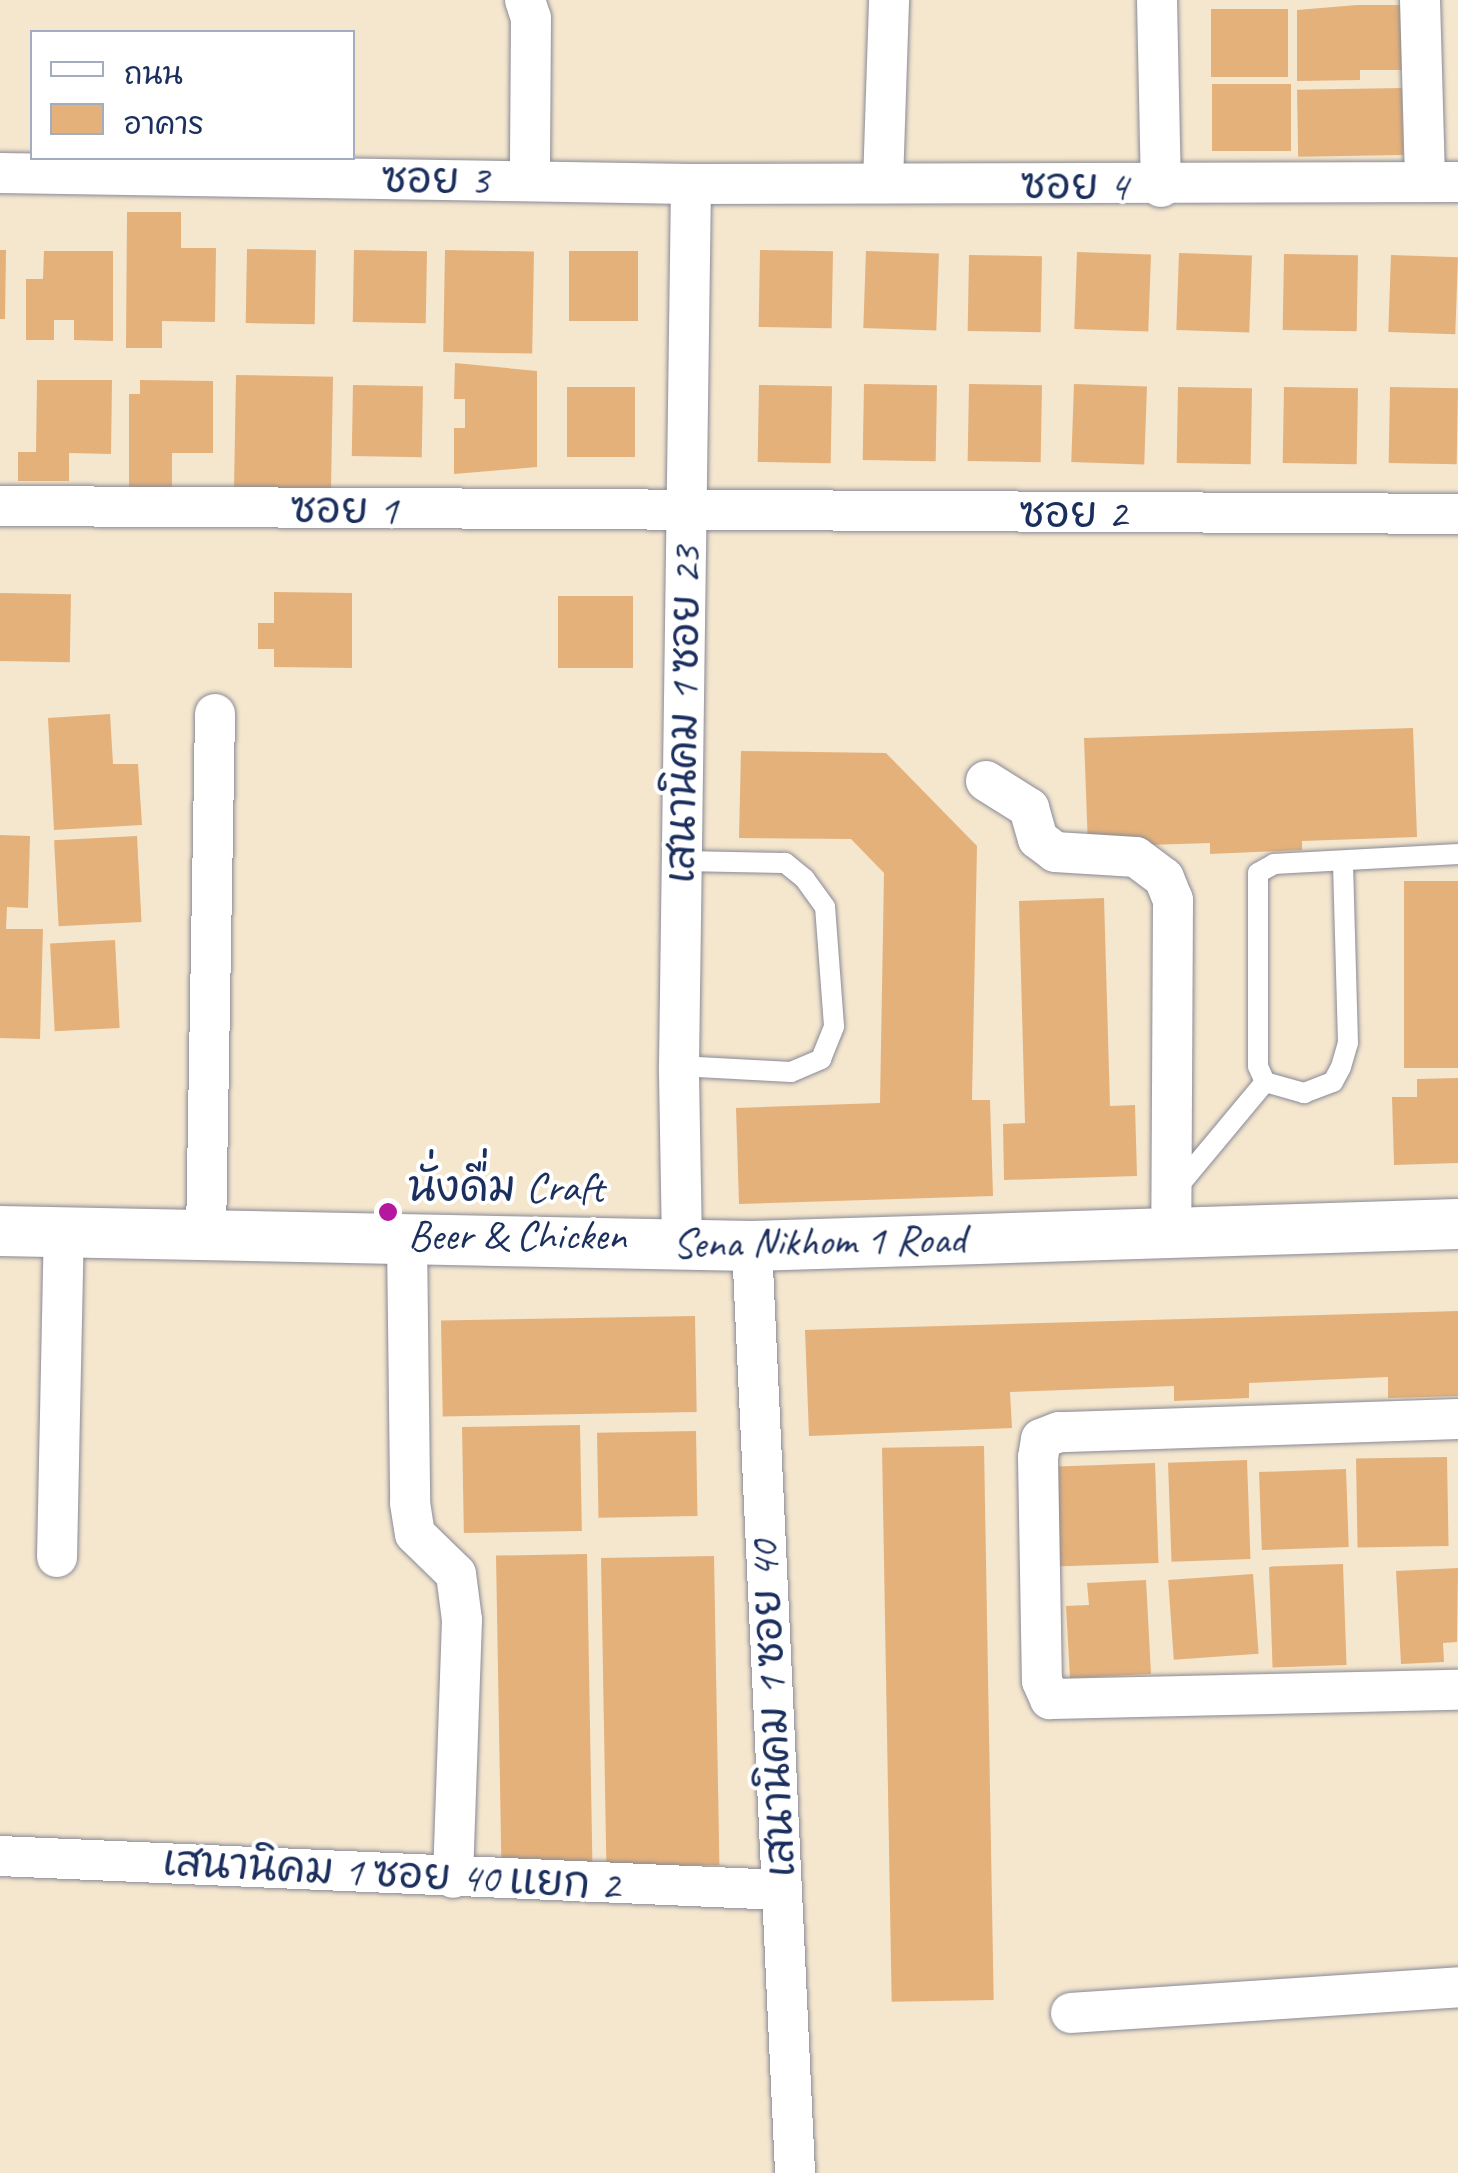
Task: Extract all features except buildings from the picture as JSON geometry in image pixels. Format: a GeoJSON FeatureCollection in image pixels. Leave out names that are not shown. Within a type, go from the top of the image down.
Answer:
{"type":"FeatureCollection","features":[{"type":"Feature","properties":{"kind":"street"},"geometry":{"type":"LineString","coordinates":[[525,0],[531,18],[530,181]]}},
{"type":"Feature","properties":{"kind":"street"},"geometry":{"type":"LineString","coordinates":[[884,184],[889,0]]}},
{"type":"Feature","properties":{"kind":"street"},"geometry":{"type":"LineString","coordinates":[[1157,0],[1161,186]]}},
{"type":"Feature","properties":{"kind":"street"},"geometry":{"type":"LineString","coordinates":[[1420,0],[1442,182]]}},
{"type":"Feature","properties":{"kind":"street","name":"ซอย 3"},"geometry":{"type":"LineString","coordinates":[[0,173],[691,184]]}},
{"type":"Feature","properties":{"kind":"street","name":"ซอย 4"},"geometry":{"type":"LineString","coordinates":[[691,184],[1161,186],[1442,182]]}},
{"type":"Feature","properties":{"kind":"street","name":"เสนานิคม 1 ซอย 23"},"geometry":{"type":"LineString","coordinates":[[682,1245],[679,1066],[691,184]]}},
{"type":"Feature","properties":{"kind":"street","name":"ซอย 1"},"geometry":{"type":"LineString","coordinates":[[0,506],[688,514]]}},
{"type":"Feature","properties":{"kind":"street","name":"ซอย 2"},"geometry":{"type":"LineString","coordinates":[[688,514],[1458,514]]}},
{"type":"Feature","properties":{"kind":"street"},"geometry":{"type":"LineString","coordinates":[[206,1235],[215,714]]}},
{"type":"Feature","properties":{"kind":"street"},"geometry":{"type":"LineString","coordinates":[[986,781],[1028,808],[1038,839],[1054,852],[1136,858],[1164,878],[1173,900],[1172,1214]]}},
{"type":"Feature","properties":{"kind":"street","name":"Sena Nikhom 1 Road"},"geometry":{"type":"LineString","coordinates":[[0,1231],[752,1246],[1172,1214],[1458,1224]]}},
{"type":"Feature","properties":{"kind":"street"},"geometry":{"type":"LineString","coordinates":[[57,1557],[64,1233]]}},
{"type":"Feature","properties":{"kind":"street"},"geometry":{"type":"LineString","coordinates":[[408,1240],[410,1503],[415,1534],[456,1574],[462,1620],[453,1878]]}},
{"type":"Feature","properties":{"kind":"street","name":"เสนานิคม 1 ซอย 40"},"geometry":{"type":"LineString","coordinates":[[752,1246],[795,2173]]}},
{"type":"Feature","properties":{"kind":"street"},"geometry":{"type":"LineString","coordinates":[[1458,1419],[1059,1432],[1041,1439],[1038,1457],[1042,1681],[1050,1700],[1458,1690]]}},
{"type":"Feature","properties":{"kind":"street","name":"เสนานิคม 1 ซอย 40 แยก 2"},"geometry":{"type":"LineString","coordinates":[[0,1856],[782,1890]]}},
{"type":"Feature","properties":{"kind":"street"},"geometry":{"type":"LineString","coordinates":[[1070,2013],[1458,1987]]}},
{"type":"Feature","properties":{"kind":"lane"},"geometry":{"type":"LineString","coordinates":[[1265,1082],[1258,1066],[1258,873],[1274,864],[1458,854]]}},
{"type":"Feature","properties":{"kind":"lane"},"geometry":{"type":"LineString","coordinates":[[679,1066],[791,1072],[821,1059],[834,1026],[824,908],[805,878],[785,863],[681,860]]}},
{"type":"Feature","properties":{"kind":"lane"},"geometry":{"type":"LineString","coordinates":[[1265,1082],[1304,1093],[1332,1082],[1341,1067],[1348,1044],[1343,862]]}},
{"type":"Feature","properties":{"kind":"lane"},"geometry":{"type":"LineString","coordinates":[[1172,1214],[1265,1082]]}},
{"type":"Feature","properties":{"kind":"place","name":"นั่งดื่ม Craft Beer & Chicken"},"geometry":{"type":"Point","coordinates":[388,1212]}}]}
